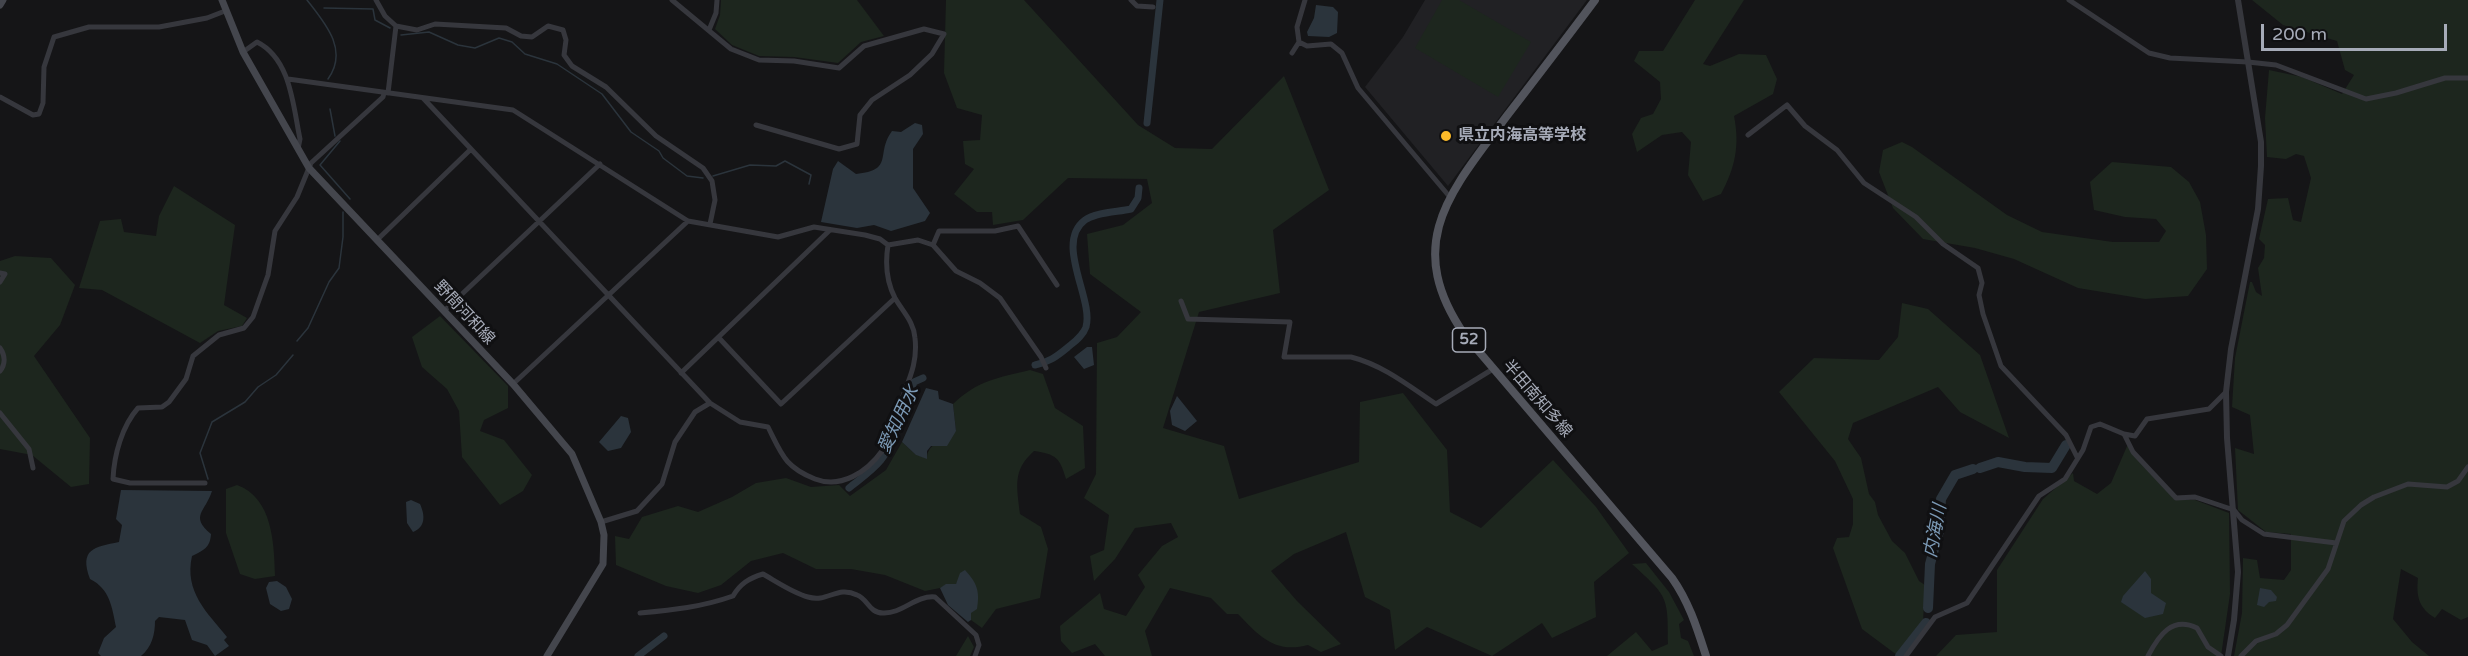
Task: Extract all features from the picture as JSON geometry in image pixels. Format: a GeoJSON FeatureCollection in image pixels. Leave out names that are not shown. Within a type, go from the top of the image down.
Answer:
{"type":"FeatureCollection","features":[{"type":"Feature","properties":{"kind":"main road"},"geometry":{"type":"LineString","coordinates":[[0,5],[3,0]]}},
{"type":"Feature","properties":{"kind":"main road","name":"野間河和線"},"geometry":{"type":"LineString","coordinates":[[222,0],[243,52],[309,168],[513,384],[572,454],[601,522],[604,535],[603,564],[547,656]]}},
{"type":"Feature","properties":{"kind":"main road","name":"半田南知多線"},"geometry":{"type":"LineString","coordinates":[[1595,0],[1449,196],[1441,213],[1436,238],[1436,269],[1440,287],[1453,317],[1493,369],[1672,578],[1693,616],[1706,656]]}},
{"type":"Feature","properties":{"kind":"street"},"geometry":{"type":"LineString","coordinates":[[376,0],[385,16],[396,26],[417,30],[435,24],[506,28],[520,36],[532,36],[548,26],[563,30],[566,40],[564,55],[572,66],[606,87],[656,136],[703,168],[712,181],[716,200],[710,224]]}},
{"type":"Feature","properties":{"kind":"street"},"geometry":{"type":"LineString","coordinates":[[672,0],[731,49],[759,60],[794,61],[839,68],[864,46],[924,28],[944,34],[932,54],[910,75],[872,100],[860,116],[858,144],[839,149],[756,125]]}},
{"type":"Feature","properties":{"kind":"street"},"geometry":{"type":"LineString","coordinates":[[709,30],[716,12],[717,0]]}},
{"type":"Feature","properties":{"kind":"street"},"geometry":{"type":"LineString","coordinates":[[1131,0],[1137,6],[1153,7]]}},
{"type":"Feature","properties":{"kind":"street"},"geometry":{"type":"LineString","coordinates":[[1292,52],[1299,42],[1297,27],[1305,0]]}},
{"type":"Feature","properties":{"kind":"street"},"geometry":{"type":"LineString","coordinates":[[2069,0],[2149,54],[2170,58],[2277,65],[2366,99],[2396,93],[2445,78],[2468,78]]}},
{"type":"Feature","properties":{"kind":"street"},"geometry":{"type":"LineString","coordinates":[[2228,656],[2237,593],[2226,392],[2231,349],[2258,209],[2261,142],[2238,0]]}},
{"type":"Feature","properties":{"kind":"street"},"geometry":{"type":"LineString","coordinates":[[0,97],[33,115],[39,114],[43,103],[44,67],[54,37],[89,27],[159,27],[207,18],[225,10]]}},
{"type":"Feature","properties":{"kind":"street"},"geometry":{"type":"LineString","coordinates":[[205,483],[130,483],[113,479],[114,466],[128,420],[138,408],[162,407],[169,402],[186,379],[193,356],[219,335],[244,328],[253,317],[268,275],[274,231],[297,197],[309,168],[386,93],[396,26]]}},
{"type":"Feature","properties":{"kind":"street"},"geometry":{"type":"LineString","coordinates":[[243,52],[257,42],[268,47],[288,80],[300,139],[298,149]]}},
{"type":"Feature","properties":{"kind":"street"},"geometry":{"type":"LineString","coordinates":[[1299,42],[1307,46],[1331,44],[1342,53],[1358,88],[1449,196]]}},
{"type":"Feature","properties":{"kind":"street"},"geometry":{"type":"LineString","coordinates":[[288,80],[513,110],[688,221],[778,237],[813,227],[865,235],[880,239],[888,245],[918,240],[933,245],[956,272],[980,283],[1000,298],[1041,357],[1046,368]]}},
{"type":"Feature","properties":{"kind":"street"},"geometry":{"type":"LineString","coordinates":[[423,98],[470,150],[610,294],[710,403],[740,422],[768,427],[786,462],[822,482],[841,482],[849,479],[867,467],[883,450],[913,374],[916,339],[913,325],[895,298],[889,282],[885,263],[888,245]]}},
{"type":"Feature","properties":{"kind":"street"},"geometry":{"type":"LineString","coordinates":[[1748,135],[1787,105],[1805,126],[1837,150],[1864,183],[1916,217],[1943,244],[1978,268],[1982,283],[1980,295],[1983,314],[2001,366],[2066,435],[2077,457]]}},
{"type":"Feature","properties":{"kind":"street"},"geometry":{"type":"LineString","coordinates":[[377,240],[470,150]]}},
{"type":"Feature","properties":{"kind":"street"},"geometry":{"type":"LineString","coordinates":[[444,311],[600,164]]}},
{"type":"Feature","properties":{"kind":"street"},"geometry":{"type":"LineString","coordinates":[[513,384],[688,221]]}},
{"type":"Feature","properties":{"kind":"street"},"geometry":{"type":"LineString","coordinates":[[933,245],[939,231],[995,231],[1018,226],[1057,285]]}},
{"type":"Feature","properties":{"kind":"street"},"geometry":{"type":"LineString","coordinates":[[681,373],[830,230]]}},
{"type":"Feature","properties":{"kind":"street"},"geometry":{"type":"LineString","coordinates":[[0,273],[5,274],[0,282]]}},
{"type":"Feature","properties":{"kind":"street"},"geometry":{"type":"LineString","coordinates":[[719,338],[781,404],[895,298]]}},
{"type":"Feature","properties":{"kind":"street"},"geometry":{"type":"LineString","coordinates":[[1181,302],[1188,319],[1290,322],[1284,357],[1360,359],[1376,365],[1436,404],[1493,369]]}},
{"type":"Feature","properties":{"kind":"street"},"geometry":{"type":"LineString","coordinates":[[0,348],[5,355],[3,368],[0,371]]}},
{"type":"Feature","properties":{"kind":"street"},"geometry":{"type":"LineString","coordinates":[[1906,656],[1935,617],[1967,603],[2039,496],[2065,479],[2083,450],[2091,427],[2100,424],[2135,436],[2147,419],[2209,409],[2226,392]]}},
{"type":"Feature","properties":{"kind":"street"},"geometry":{"type":"LineString","coordinates":[[601,522],[637,511],[662,484],[675,442],[695,412],[710,403]]}},
{"type":"Feature","properties":{"kind":"street"},"geometry":{"type":"LineString","coordinates":[[0,413],[29,448],[33,468]]}},
{"type":"Feature","properties":{"kind":"street"},"geometry":{"type":"LineString","coordinates":[[2124,434],[2133,452],[2176,498],[2195,497],[2234,510],[2242,520],[2264,534],[2336,543]]}},
{"type":"Feature","properties":{"kind":"street"},"geometry":{"type":"LineString","coordinates":[[2241,656],[2256,641],[2276,634],[2284,628],[2328,569],[2344,521],[2361,505],[2374,497],[2408,484],[2447,487],[2458,481],[2468,467]]}},
{"type":"Feature","properties":{"kind":"street"},"geometry":{"type":"LineString","coordinates":[[640,613],[690,609],[709,604],[734,596],[738,587],[751,578],[763,574],[809,598],[825,598],[839,591],[859,595],[872,610],[883,613],[901,610],[926,596],[934,597],[976,635],[979,645],[975,656]]}},
{"type":"Feature","properties":{"kind":"street"},"geometry":{"type":"LineString","coordinates":[[2148,656],[2157,639],[2170,626],[2182,624],[2197,628],[2208,647],[2221,656]]}},
{"type":"Feature","properties":{"kind":"shaded area"},"geometry":{"type":"Polygon","coordinates":[[[721,0],[857,0],[884,36],[861,42],[838,63],[794,57],[759,56],[732,45],[715,29],[720,15],[721,0]]]}},
{"type":"Feature","properties":{"kind":"shaded area"},"geometry":{"type":"Polygon","coordinates":[[[946,0],[1024,0],[1138,125],[1175,148],[1212,149],[1284,76],[1329,190],[1273,230],[1280,293],[1199,312],[1163,428],[1224,446],[1239,499],[1359,462],[1360,402],[1403,393],[1447,450],[1450,512],[1481,528],[1553,460],[1596,507],[1629,553],[1594,582],[1596,617],[1552,638],[1542,623],[1492,656],[1427,627],[1395,650],[1390,610],[1365,597],[1346,532],[1294,554],[1271,571],[1297,601],[1341,644],[1321,652],[1308,645],[1286,647],[1277,645],[1261,636],[1238,614],[1227,614],[1211,598],[1170,588],[1145,631],[1152,656],[1105,656],[1095,644],[1072,653],[1061,641],[1060,626],[1100,593],[1104,609],[1126,616],[1145,587],[1138,575],[1162,546],[1178,537],[1171,523],[1135,528],[1115,559],[1094,581],[1090,556],[1104,550],[1109,515],[1084,498],[1096,474],[1097,343],[1117,337],[1141,312],[1090,274],[1087,234],[1123,225],[1152,203],[1147,179],[1068,178],[1023,220],[993,225],[992,212],[977,212],[954,194],[974,169],[965,164],[963,141],[980,140],[982,115],[957,108],[944,73],[946,0]]]}},
{"type":"Feature","properties":{"kind":"shaded area","name":"県立内海高等学校"},"geometry":{"type":"Polygon","coordinates":[[[1425,0],[1587,0],[1448,186],[1365,87],[1403,37],[1425,0]]]}},
{"type":"Feature","properties":{"kind":"shaded area"},"geometry":{"type":"Polygon","coordinates":[[[1442,0],[1459,0],[1531,42],[1498,97],[1415,48],[1442,0]]]}},
{"type":"Feature","properties":{"kind":"shaded area"},"geometry":{"type":"Polygon","coordinates":[[[1695,0],[1744,0],[1703,64],[1710,66],[1739,54],[1766,55],[1777,79],[1773,94],[1734,116],[1736,147],[1730,175],[1721,194],[1703,201],[1688,175],[1691,142],[1682,132],[1662,135],[1637,152],[1632,134],[1641,118],[1653,114],[1661,99],[1660,82],[1634,61],[1639,51],[1663,51],[1695,0]]]}},
{"type":"Feature","properties":{"kind":"shaded area"},"geometry":{"type":"Polygon","coordinates":[[[2252,0],[2468,0],[2468,617],[2461,620],[2442,609],[2435,618],[2422,606],[2418,591],[2418,578],[2401,569],[2393,619],[2412,642],[2429,656],[2234,656],[2242,613],[2243,558],[2257,560],[2260,578],[2284,580],[2291,570],[2291,534],[2266,532],[2238,510],[2235,448],[2254,454],[2250,415],[2232,407],[2235,358],[2250,282],[2256,292],[2262,296],[2258,268],[2264,258],[2265,245],[2259,239],[2268,199],[2288,198],[2293,220],[2301,222],[2311,178],[2304,156],[2296,154],[2286,159],[2267,157],[2265,118],[2269,70],[2302,77],[2342,94],[2354,75],[2345,70],[2337,41],[2283,25],[2252,0]]]}},
{"type":"Feature","properties":{"kind":"shaded area"},"geometry":{"type":"Polygon","coordinates":[[[1316,5],[1333,7],[1338,12],[1337,33],[1329,37],[1308,36],[1307,32],[1314,18],[1316,5]]]}},
{"type":"Feature","properties":{"kind":"shaded area"},"geometry":{"type":"Polygon","coordinates":[[[915,123],[922,125],[923,134],[913,149],[913,188],[930,213],[925,221],[891,231],[874,225],[857,228],[821,222],[833,169],[838,161],[856,174],[876,169],[880,165],[887,139],[892,131],[901,132],[915,123]]]}},
{"type":"Feature","properties":{"kind":"shaded area"},"geometry":{"type":"Polygon","coordinates":[[[1902,142],[2007,215],[2042,232],[2113,242],[2159,242],[2166,231],[2156,219],[2125,217],[2094,210],[2090,182],[2112,162],[2171,167],[2189,182],[2200,202],[2206,235],[2207,269],[2188,296],[2145,299],[2078,288],[2014,259],[1975,248],[1923,239],[1893,208],[1879,172],[1883,150],[1902,142]]]}},
{"type":"Feature","properties":{"kind":"shaded area"},"geometry":{"type":"Polygon","coordinates":[[[174,186],[235,225],[224,305],[247,318],[242,326],[218,331],[200,343],[102,290],[79,288],[100,221],[121,219],[124,232],[156,236],[159,216],[174,186]]]}},
{"type":"Feature","properties":{"kind":"shaded area"},"geometry":{"type":"Polygon","coordinates":[[[15,256],[51,258],[75,285],[60,325],[34,356],[90,438],[89,484],[71,487],[32,455],[0,449],[0,261],[15,256]]]}},
{"type":"Feature","properties":{"kind":"shaded area"},"geometry":{"type":"Polygon","coordinates":[[[1902,303],[1928,309],[1980,355],[2009,438],[1960,412],[1938,387],[1853,423],[1848,439],[1861,458],[1869,494],[1875,502],[1878,515],[1892,541],[1905,553],[1919,581],[1925,585],[1923,622],[1897,655],[1862,629],[1833,548],[1837,538],[1849,537],[1853,524],[1853,499],[1835,461],[1779,392],[1814,358],[1879,360],[1898,337],[1902,303]]]}},
{"type":"Feature","properties":{"kind":"shaded area"},"geometry":{"type":"Polygon","coordinates":[[[440,316],[508,386],[508,408],[484,420],[480,431],[504,440],[532,475],[523,491],[500,505],[462,457],[459,411],[447,389],[422,367],[412,337],[440,316]]]}},
{"type":"Feature","properties":{"kind":"shaded area"},"geometry":{"type":"Polygon","coordinates":[[[1087,347],[1092,347],[1094,365],[1084,369],[1074,357],[1087,347]]]}},
{"type":"Feature","properties":{"kind":"shaded area"},"geometry":{"type":"Polygon","coordinates":[[[1030,370],[1043,374],[1055,408],[1083,426],[1085,468],[1066,479],[1062,466],[1056,458],[1034,451],[1022,465],[1018,480],[1020,514],[1041,527],[1048,549],[1040,598],[996,609],[982,628],[971,620],[971,613],[959,580],[956,584],[925,591],[885,575],[851,569],[816,569],[783,553],[751,561],[721,585],[698,593],[666,586],[616,565],[615,536],[629,539],[642,517],[678,506],[698,512],[756,483],[786,478],[811,487],[839,485],[850,496],[886,470],[902,442],[916,455],[927,458],[933,445],[956,431],[953,404],[962,396],[989,381],[1030,370]]]}},
{"type":"Feature","properties":{"kind":"shaded area"},"geometry":{"type":"Polygon","coordinates":[[[926,388],[938,391],[939,399],[953,404],[956,431],[947,446],[931,446],[927,451],[927,459],[916,455],[902,442],[926,388]]]}},
{"type":"Feature","properties":{"kind":"shaded area"},"geometry":{"type":"Polygon","coordinates":[[[1177,396],[1197,421],[1185,431],[1172,425],[1170,411],[1177,396]]]}},
{"type":"Feature","properties":{"kind":"shaded area"},"geometry":{"type":"Polygon","coordinates":[[[621,416],[628,418],[631,432],[621,448],[608,451],[599,442],[621,416]]]}},
{"type":"Feature","properties":{"kind":"shaded area"},"geometry":{"type":"Polygon","coordinates":[[[2128,444],[2175,500],[2195,500],[2229,513],[2230,594],[2221,656],[1936,656],[1956,635],[1997,632],[1997,570],[2043,499],[2073,473],[2074,481],[2097,494],[2111,483],[2128,444]]]}},
{"type":"Feature","properties":{"kind":"shaded area"},"geometry":{"type":"Polygon","coordinates":[[[237,485],[249,491],[265,511],[274,550],[275,576],[255,579],[240,574],[226,533],[226,489],[237,485]]]}},
{"type":"Feature","properties":{"kind":"shaded area"},"geometry":{"type":"Polygon","coordinates":[[[121,490],[212,491],[200,518],[204,528],[211,534],[210,539],[206,548],[192,556],[190,569],[194,591],[199,601],[227,637],[224,640],[229,646],[215,656],[207,645],[192,640],[185,620],[159,617],[155,621],[150,644],[141,656],[101,656],[98,653],[104,638],[116,627],[109,599],[102,588],[90,579],[86,561],[91,551],[96,548],[119,542],[122,525],[116,519],[121,490]]]}},
{"type":"Feature","properties":{"kind":"shaded area"},"geometry":{"type":"Polygon","coordinates":[[[411,500],[420,504],[423,512],[422,524],[413,532],[407,523],[406,502],[411,500]]]}},
{"type":"Feature","properties":{"kind":"shaded area"},"geometry":{"type":"Polygon","coordinates":[[[1646,563],[1669,592],[1684,620],[1679,624],[1681,638],[1688,641],[1694,656],[1607,656],[1636,632],[1652,651],[1668,644],[1664,598],[1632,564],[1646,563]]]}},
{"type":"Feature","properties":{"kind":"shaded area"},"geometry":{"type":"Polygon","coordinates":[[[965,570],[975,583],[978,592],[977,609],[971,613],[971,620],[968,622],[948,605],[940,588],[946,584],[956,584],[960,573],[965,570]]]}},
{"type":"Feature","properties":{"kind":"shaded area"},"geometry":{"type":"Polygon","coordinates":[[[2145,571],[2151,579],[2151,593],[2166,603],[2163,614],[2145,618],[2121,602],[2123,596],[2145,571]]]}},
{"type":"Feature","properties":{"kind":"shaded area"},"geometry":{"type":"Polygon","coordinates":[[[277,581],[286,587],[292,599],[289,609],[281,611],[270,604],[266,588],[269,582],[277,581]]]}},
{"type":"Feature","properties":{"kind":"shaded area"},"geometry":{"type":"Polygon","coordinates":[[[2260,588],[2271,590],[2277,597],[2276,601],[2269,602],[2264,607],[2257,605],[2260,588]]]}},
{"type":"Feature","properties":{"kind":"shaded area"},"geometry":{"type":"Polygon","coordinates":[[[968,636],[974,647],[970,656],[956,656],[968,636]]]}},
{"type":"Feature","properties":{"kind":"waterway"},"geometry":{"type":"LineString","coordinates":[[307,0],[327,27],[335,47],[334,68],[328,79]]}},
{"type":"Feature","properties":{"kind":"waterway","name":"愛知用水"},"geometry":{"type":"LineString","coordinates":[[1147,123],[1160,0]]}},
{"type":"Feature","properties":{"kind":"waterway"},"geometry":{"type":"LineString","coordinates":[[324,8],[373,9],[375,20],[390,28]]}},
{"type":"Feature","properties":{"kind":"waterway"},"geometry":{"type":"LineString","coordinates":[[401,35],[429,32],[458,45],[475,48],[499,38],[512,42],[525,54],[557,64],[602,94],[631,132],[659,151],[663,158],[687,176],[703,178]]}},
{"type":"Feature","properties":{"kind":"waterway"},"geometry":{"type":"LineString","coordinates":[[330,109],[335,136]]}},
{"type":"Feature","properties":{"kind":"waterway"},"geometry":{"type":"LineString","coordinates":[[340,141],[320,165],[350,199]]}},
{"type":"Feature","properties":{"kind":"waterway"},"geometry":{"type":"LineString","coordinates":[[713,176],[750,165],[776,166],[785,161],[811,175],[809,184]]}},
{"type":"Feature","properties":{"kind":"waterway","name":"愛知用水"},"geometry":{"type":"LineString","coordinates":[[1035,365],[1059,354],[1078,339],[1086,327],[1085,302],[1074,257],[1073,242],[1076,230],[1090,217],[1131,209],[1138,198],[1139,188]]}},
{"type":"Feature","properties":{"kind":"waterway"},"geometry":{"type":"LineString","coordinates":[[297,341],[308,328],[329,282],[339,268],[343,212]]}},
{"type":"Feature","properties":{"kind":"waterway"},"geometry":{"type":"LineString","coordinates":[[208,479],[200,453],[212,422],[245,402],[258,387],[276,375],[293,355]]}},
{"type":"Feature","properties":{"kind":"waterway","name":"愛知用水"},"geometry":{"type":"LineString","coordinates":[[849,488],[874,468],[887,452],[914,382],[923,378]]}},
{"type":"Feature","properties":{"kind":"waterway","name":"内海川"},"geometry":{"type":"LineString","coordinates":[[1980,468],[1998,462],[2025,467],[2052,468],[2066,445]]}},
{"type":"Feature","properties":{"kind":"waterway","name":"内海川"},"geometry":{"type":"LineString","coordinates":[[1928,608],[1930,564],[1939,531],[1941,499],[1955,475],[1973,469]]}},
{"type":"Feature","properties":{"kind":"waterway","name":"内海川"},"geometry":{"type":"LineString","coordinates":[[1900,656],[1926,623]]}},
{"type":"Feature","properties":{"kind":"waterway","name":"愛知用水"},"geometry":{"type":"LineString","coordinates":[[638,656],[664,636]]}},
{"type":"Feature","properties":{"kind":"place","name":"県立内海高等学校"},"geometry":{"type":"Point","coordinates":[1446,136]}}]}
